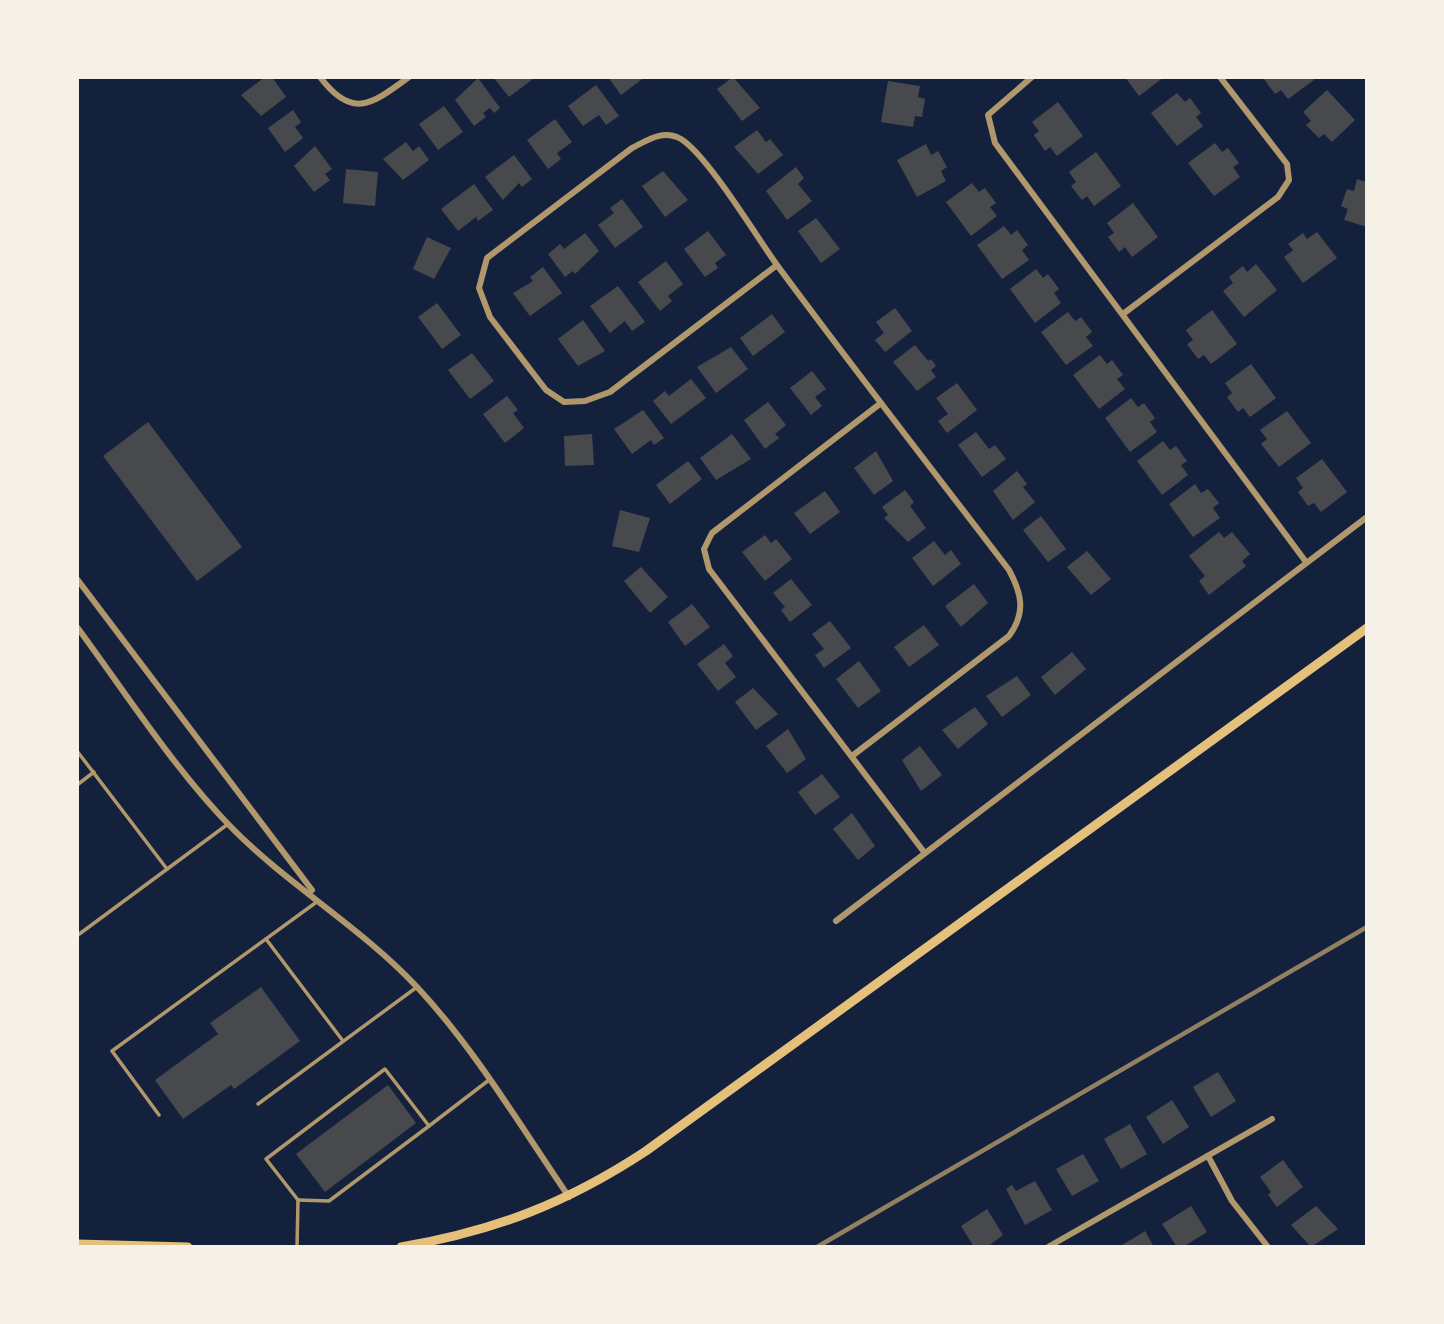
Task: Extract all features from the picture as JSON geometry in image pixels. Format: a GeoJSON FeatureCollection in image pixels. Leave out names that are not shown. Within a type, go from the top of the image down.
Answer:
{"type":"FeatureCollection","features":[{"type":"Feature","properties":{"kind":"main road"},"geometry":{"type":"LineString","coordinates":[[401,1247],[450,1239],[504,1224],[569,1197],[646,1151],[1367,628]]}},
{"type":"Feature","properties":{"kind":"main road"},"geometry":{"type":"LineString","coordinates":[[77,1244],[188,1247]]}},
{"type":"Feature","properties":{"kind":"street"},"geometry":{"type":"LineString","coordinates":[[320,77],[340,99],[364,105],[374,102],[409,77]]}},
{"type":"Feature","properties":{"kind":"street"},"geometry":{"type":"LineString","coordinates":[[1032,77],[995,106],[988,115],[995,143],[1306,562]]}},
{"type":"Feature","properties":{"kind":"street"},"geometry":{"type":"LineString","coordinates":[[1123,314],[1278,197],[1289,180],[1287,164],[1220,77]]}},
{"type":"Feature","properties":{"kind":"street"},"geometry":{"type":"LineString","coordinates":[[777,265],[610,392],[585,401],[564,402],[546,390],[490,317],[479,288],[487,258],[632,148],[657,135],[668,135],[680,139],[699,155],[777,265],[1009,570],[1019,589],[1022,608],[1018,624],[1009,636],[852,756]]}},
{"type":"Feature","properties":{"kind":"street"},"geometry":{"type":"LineString","coordinates":[[881,403],[712,533],[704,550],[709,569],[924,852]]}},
{"type":"Feature","properties":{"kind":"street"},"geometry":{"type":"LineString","coordinates":[[836,920],[1367,517]]}},
{"type":"Feature","properties":{"kind":"street"},"geometry":{"type":"LineString","coordinates":[[77,579],[320,900]]}},
{"type":"Feature","properties":{"kind":"street"},"geometry":{"type":"LineString","coordinates":[[77,628],[228,824],[271,863],[320,900],[417,987],[489,1080],[569,1197]]}},
{"type":"Feature","properties":{"kind":"street"},"geometry":{"type":"LineString","coordinates":[[1048,1247],[1272,1119]]}},
{"type":"Feature","properties":{"kind":"street"},"geometry":{"type":"LineString","coordinates":[[1208,1156],[1232,1201],[1268,1247]]}},
{"type":"Feature","properties":{"kind":"lane"},"geometry":{"type":"LineString","coordinates":[[77,751],[167,869]]}},
{"type":"Feature","properties":{"kind":"lane"},"geometry":{"type":"LineString","coordinates":[[77,785],[94,772]]}},
{"type":"Feature","properties":{"kind":"lane"},"geometry":{"type":"LineString","coordinates":[[77,934],[228,824]]}},
{"type":"Feature","properties":{"kind":"lane"},"geometry":{"type":"LineString","coordinates":[[159,1115],[112,1051],[320,900]]}},
{"type":"Feature","properties":{"kind":"lane"},"geometry":{"type":"LineString","coordinates":[[266,939],[344,1041]]}},
{"type":"Feature","properties":{"kind":"lane"},"geometry":{"type":"LineString","coordinates":[[258,1104],[417,987]]}},
{"type":"Feature","properties":{"kind":"lane"},"geometry":{"type":"LineString","coordinates":[[297,1247],[298,1200],[266,1159],[385,1069],[429,1126]]}},
{"type":"Feature","properties":{"kind":"lane"},"geometry":{"type":"LineString","coordinates":[[298,1200],[329,1201],[489,1080]]}},
{"type":"Feature","properties":{"kind":"building"},"geometry":{"type":"Polygon","coordinates":[[[265,77],[272,77],[286,97],[261,116],[241,95],[265,77]]]}},
{"type":"Feature","properties":{"kind":"building"},"geometry":{"type":"Polygon","coordinates":[[[493,77],[531,77],[533,79],[509,97],[493,77]]]}},
{"type":"Feature","properties":{"kind":"building"},"geometry":{"type":"Polygon","coordinates":[[[608,77],[645,77],[621,95],[608,77]]]}},
{"type":"Feature","properties":{"kind":"building"},"geometry":{"type":"Polygon","coordinates":[[[733,77],[760,108],[742,121],[717,89],[733,77]]]}},
{"type":"Feature","properties":{"kind":"building"},"geometry":{"type":"Polygon","coordinates":[[[1125,77],[1164,77],[1139,96],[1125,77]]]}},
{"type":"Feature","properties":{"kind":"building"},"geometry":{"type":"Polygon","coordinates":[[[1312,77],[1314,80],[1288,99],[1281,90],[1275,94],[1264,79],[1312,77]]]}},
{"type":"Feature","properties":{"kind":"building"},"geometry":{"type":"Polygon","coordinates":[[[478,78],[500,108],[494,113],[490,108],[483,113],[486,117],[474,126],[455,100],[478,78]]]}},
{"type":"Feature","properties":{"kind":"building"},"geometry":{"type":"Polygon","coordinates":[[[888,81],[920,86],[918,97],[925,99],[922,117],[915,116],[913,127],[881,122],[888,81]]]}},
{"type":"Feature","properties":{"kind":"building"},"geometry":{"type":"Polygon","coordinates":[[[596,85],[619,116],[606,125],[599,115],[583,126],[568,106],[596,85]]]}},
{"type":"Feature","properties":{"kind":"building"},"geometry":{"type":"Polygon","coordinates":[[[1327,90],[1355,120],[1332,142],[1324,134],[1319,138],[1306,125],[1311,121],[1303,112],[1327,90]]]}},
{"type":"Feature","properties":{"kind":"building"},"geometry":{"type":"Polygon","coordinates":[[[1177,93],[1185,102],[1190,98],[1201,113],[1196,117],[1203,126],[1177,146],[1151,113],[1177,93]]]}},
{"type":"Feature","properties":{"kind":"building"},"geometry":{"type":"Polygon","coordinates":[[[1058,102],[1083,136],[1057,156],[1050,147],[1045,151],[1034,135],[1039,131],[1032,122],[1058,102]]]}},
{"type":"Feature","properties":{"kind":"building"},"geometry":{"type":"Polygon","coordinates":[[[444,106],[463,132],[438,150],[419,124],[444,106]]]}},
{"type":"Feature","properties":{"kind":"building"},"geometry":{"type":"Polygon","coordinates":[[[293,110],[301,122],[295,127],[303,138],[285,152],[268,128],[293,110]]]}},
{"type":"Feature","properties":{"kind":"building"},"geometry":{"type":"Polygon","coordinates":[[[555,119],[572,142],[557,153],[561,159],[548,169],[527,140],[555,119]]]}},
{"type":"Feature","properties":{"kind":"building"},"geometry":{"type":"Polygon","coordinates":[[[757,130],[766,142],[770,139],[783,155],[758,174],[734,147],[757,130]]]}},
{"type":"Feature","properties":{"kind":"building"},"geometry":{"type":"Polygon","coordinates":[[[406,142],[413,151],[419,146],[429,160],[403,180],[383,159],[406,142]]]}},
{"type":"Feature","properties":{"kind":"building"},"geometry":{"type":"Polygon","coordinates":[[[1215,143],[1222,152],[1228,148],[1239,163],[1233,167],[1240,177],[1214,196],[1188,163],[1215,143]]]}},
{"type":"Feature","properties":{"kind":"building"},"geometry":{"type":"Polygon","coordinates":[[[926,144],[931,155],[938,151],[947,167],[941,171],[946,181],[917,197],[897,160],[926,144]]]}},
{"type":"Feature","properties":{"kind":"building"},"geometry":{"type":"Polygon","coordinates":[[[315,146],[332,169],[325,174],[330,180],[314,192],[294,166],[315,146]]]}},
{"type":"Feature","properties":{"kind":"building"},"geometry":{"type":"Polygon","coordinates":[[[1096,152],[1121,186],[1094,206],[1087,196],[1082,200],[1071,186],[1076,182],[1069,172],[1096,152]]]}},
{"type":"Feature","properties":{"kind":"building"},"geometry":{"type":"Polygon","coordinates":[[[514,155],[532,179],[522,187],[519,183],[503,200],[485,177],[514,155]]]}},
{"type":"Feature","properties":{"kind":"building"},"geometry":{"type":"Polygon","coordinates":[[[796,167],[804,178],[798,184],[812,201],[787,220],[766,191],[796,167]]]}},
{"type":"Feature","properties":{"kind":"building"},"geometry":{"type":"Polygon","coordinates":[[[346,169],[378,172],[375,206],[343,203],[346,169]]]}},
{"type":"Feature","properties":{"kind":"building"},"geometry":{"type":"Polygon","coordinates":[[[663,171],[688,200],[665,217],[642,186],[663,171]]]}},
{"type":"Feature","properties":{"kind":"building"},"geometry":{"type":"Polygon","coordinates":[[[1357,179],[1367,182],[1367,227],[1344,220],[1348,209],[1341,206],[1347,189],[1354,191],[1357,179]]]}},
{"type":"Feature","properties":{"kind":"building"},"geometry":{"type":"Polygon","coordinates":[[[972,183],[979,192],[985,188],[996,203],[990,207],[997,216],[971,236],[946,202],[972,183]]]}},
{"type":"Feature","properties":{"kind":"building"},"geometry":{"type":"Polygon","coordinates":[[[474,184],[493,210],[478,221],[476,217],[458,231],[441,209],[474,184]]]}},
{"type":"Feature","properties":{"kind":"building"},"geometry":{"type":"Polygon","coordinates":[[[622,199],[643,227],[615,248],[598,225],[614,213],[610,208],[622,199]]]}},
{"type":"Feature","properties":{"kind":"building"},"geometry":{"type":"Polygon","coordinates":[[[1133,203],[1158,237],[1132,257],[1125,247],[1119,252],[1108,237],[1114,233],[1107,223],[1133,203]]]}},
{"type":"Feature","properties":{"kind":"building"},"geometry":{"type":"Polygon","coordinates":[[[816,218],[840,249],[821,263],[798,231],[816,218]]]}},
{"type":"Feature","properties":{"kind":"building"},"geometry":{"type":"Polygon","coordinates":[[[1004,226],[1011,235],[1017,230],[1028,245],[1022,250],[1029,260],[1002,279],[977,245],[1004,226]]]}},
{"type":"Feature","properties":{"kind":"building"},"geometry":{"type":"Polygon","coordinates":[[[708,231],[726,255],[715,263],[718,268],[705,277],[684,249],[708,231]]]}},
{"type":"Feature","properties":{"kind":"building"},"geometry":{"type":"Polygon","coordinates":[[[1317,232],[1337,258],[1303,283],[1284,257],[1293,250],[1288,244],[1303,233],[1307,239],[1317,232]]]}},
{"type":"Feature","properties":{"kind":"building"},"geometry":{"type":"Polygon","coordinates":[[[585,233],[599,251],[575,274],[573,271],[565,277],[548,254],[560,244],[564,249],[585,233]]]}},
{"type":"Feature","properties":{"kind":"building"},"geometry":{"type":"Polygon","coordinates":[[[427,237],[451,248],[434,279],[413,269],[427,237]]]}},
{"type":"Feature","properties":{"kind":"building"},"geometry":{"type":"Polygon","coordinates":[[[666,261],[683,284],[668,296],[672,301],[660,311],[638,282],[666,261]]]}},
{"type":"Feature","properties":{"kind":"building"},"geometry":{"type":"Polygon","coordinates":[[[1256,264],[1277,290],[1244,317],[1223,291],[1233,283],[1229,277],[1243,266],[1247,272],[1256,264]]]}},
{"type":"Feature","properties":{"kind":"building"},"geometry":{"type":"Polygon","coordinates":[[[543,267],[562,293],[530,316],[513,293],[533,281],[530,277],[543,267]]]}},
{"type":"Feature","properties":{"kind":"building"},"geometry":{"type":"Polygon","coordinates":[[[1036,269],[1043,278],[1048,274],[1059,289],[1054,293],[1061,303],[1035,323],[1010,289],[1036,269]]]}},
{"type":"Feature","properties":{"kind":"building"},"geometry":{"type":"Polygon","coordinates":[[[618,286],[645,322],[632,331],[625,321],[610,333],[590,306],[618,286]]]}},
{"type":"Feature","properties":{"kind":"building"},"geometry":{"type":"Polygon","coordinates":[[[437,303],[461,335],[442,349],[418,317],[437,303]]]}},
{"type":"Feature","properties":{"kind":"building"},"geometry":{"type":"Polygon","coordinates":[[[895,308],[912,331],[885,352],[875,340],[884,333],[876,322],[895,308]]]}},
{"type":"Feature","properties":{"kind":"building"},"geometry":{"type":"Polygon","coordinates":[[[1212,310],[1237,344],[1211,364],[1204,355],[1198,359],[1187,344],[1193,340],[1186,330],[1212,310]]]}},
{"type":"Feature","properties":{"kind":"building"},"geometry":{"type":"Polygon","coordinates":[[[1068,312],[1075,321],[1081,317],[1092,332],[1086,337],[1093,346],[1066,365],[1041,332],[1068,312]]]}},
{"type":"Feature","properties":{"kind":"building"},"geometry":{"type":"Polygon","coordinates":[[[772,314],[785,332],[753,356],[740,338],[772,314]]]}},
{"type":"Feature","properties":{"kind":"building"},"geometry":{"type":"Polygon","coordinates":[[[583,320],[605,351],[578,366],[558,339],[583,320]]]}},
{"type":"Feature","properties":{"kind":"building"},"geometry":{"type":"Polygon","coordinates":[[[915,345],[928,361],[931,359],[936,366],[931,370],[936,377],[917,391],[893,362],[915,345]]]}},
{"type":"Feature","properties":{"kind":"building"},"geometry":{"type":"Polygon","coordinates":[[[731,347],[748,369],[716,393],[697,367],[731,347]]]}},
{"type":"Feature","properties":{"kind":"building"},"geometry":{"type":"Polygon","coordinates":[[[472,353],[494,381],[470,399],[448,370],[472,353]]]}},
{"type":"Feature","properties":{"kind":"building"},"geometry":{"type":"Polygon","coordinates":[[[1100,355],[1107,364],[1112,360],[1123,375],[1117,379],[1125,389],[1099,409],[1073,375],[1100,355]]]}},
{"type":"Feature","properties":{"kind":"building"},"geometry":{"type":"Polygon","coordinates":[[[1251,364],[1276,398],[1250,417],[1243,408],[1238,412],[1227,397],[1232,393],[1225,383],[1251,364]]]}},
{"type":"Feature","properties":{"kind":"building"},"geometry":{"type":"Polygon","coordinates":[[[812,371],[826,389],[815,397],[822,406],[811,415],[790,388],[812,371]]]}},
{"type":"Feature","properties":{"kind":"building"},"geometry":{"type":"Polygon","coordinates":[[[691,379],[706,398],[671,424],[653,401],[665,391],[669,396],[691,379]]]}},
{"type":"Feature","properties":{"kind":"building"},"geometry":{"type":"Polygon","coordinates":[[[957,383],[977,410],[947,433],[938,421],[948,414],[936,398],[957,383]]]}},
{"type":"Feature","properties":{"kind":"building"},"geometry":{"type":"Polygon","coordinates":[[[507,396],[518,410],[513,413],[524,428],[505,443],[483,414],[507,396]]]}},
{"type":"Feature","properties":{"kind":"building"},"geometry":{"type":"Polygon","coordinates":[[[1131,398],[1138,407],[1144,403],[1155,418],[1150,422],[1157,432],[1130,452],[1105,418],[1131,398]]]}},
{"type":"Feature","properties":{"kind":"building"},"geometry":{"type":"Polygon","coordinates":[[[768,402],[786,425],[775,434],[779,438],[765,449],[744,420],[768,402]]]}},
{"type":"Feature","properties":{"kind":"building"},"geometry":{"type":"Polygon","coordinates":[[[643,410],[664,438],[654,445],[651,440],[632,454],[614,429],[643,410]]]}},
{"type":"Feature","properties":{"kind":"building"},"geometry":{"type":"Polygon","coordinates":[[[1287,411],[1311,443],[1279,467],[1261,444],[1267,439],[1260,430],[1287,411]]]}},
{"type":"Feature","properties":{"kind":"building"},"geometry":{"type":"Polygon","coordinates":[[[148,422],[242,547],[197,581],[103,456],[148,422]]]}},
{"type":"Feature","properties":{"kind":"building"},"geometry":{"type":"Polygon","coordinates":[[[976,432],[989,449],[995,445],[1006,459],[982,477],[958,445],[976,432]]]}},
{"type":"Feature","properties":{"kind":"building"},"geometry":{"type":"Polygon","coordinates":[[[592,434],[594,465],[565,466],[564,436],[592,434]]]}},
{"type":"Feature","properties":{"kind":"building"},"geometry":{"type":"Polygon","coordinates":[[[732,434],[751,459],[716,480],[700,458],[732,434]]]}},
{"type":"Feature","properties":{"kind":"building"},"geometry":{"type":"Polygon","coordinates":[[[1163,441],[1170,450],[1176,446],[1187,461],[1181,465],[1188,475],[1162,495],[1137,461],[1163,441]]]}},
{"type":"Feature","properties":{"kind":"building"},"geometry":{"type":"Polygon","coordinates":[[[876,451],[893,481],[874,495],[854,468],[876,451]]]}},
{"type":"Feature","properties":{"kind":"building"},"geometry":{"type":"Polygon","coordinates":[[[1322,459],[1347,492],[1321,512],[1314,503],[1308,506],[1298,492],[1303,488],[1296,478],[1322,459]]]}},
{"type":"Feature","properties":{"kind":"building"},"geometry":{"type":"Polygon","coordinates":[[[688,461],[702,479],[670,504],[656,485],[688,461]]]}},
{"type":"Feature","properties":{"kind":"building"},"geometry":{"type":"Polygon","coordinates":[[[1017,471],[1027,484],[1023,487],[1035,502],[1013,520],[993,491],[1017,471]]]}},
{"type":"Feature","properties":{"kind":"building"},"geometry":{"type":"Polygon","coordinates":[[[1195,484],[1201,493],[1208,489],[1219,503],[1213,508],[1220,518],[1193,537],[1169,504],[1195,484]]]}},
{"type":"Feature","properties":{"kind":"building"},"geometry":{"type":"Polygon","coordinates":[[[905,490],[914,502],[910,506],[926,528],[908,542],[884,518],[888,515],[882,507],[905,490]]]}},
{"type":"Feature","properties":{"kind":"building"},"geometry":{"type":"Polygon","coordinates":[[[825,491],[840,512],[810,534],[794,513],[825,491]]]}},
{"type":"Feature","properties":{"kind":"building"},"geometry":{"type":"Polygon","coordinates":[[[620,510],[650,518],[639,552],[612,546],[620,510]]]}},
{"type":"Feature","properties":{"kind":"building"},"geometry":{"type":"Polygon","coordinates":[[[1041,516],[1066,549],[1048,562],[1023,530],[1041,516]]]}},
{"type":"Feature","properties":{"kind":"building"},"geometry":{"type":"Polygon","coordinates":[[[1219,532],[1224,538],[1232,532],[1250,554],[1242,561],[1246,566],[1209,595],[1199,581],[1205,576],[1189,556],[1219,532]]]}},
{"type":"Feature","properties":{"kind":"building"},"geometry":{"type":"Polygon","coordinates":[[[765,535],[771,543],[776,539],[792,559],[765,581],[742,552],[765,535]]]}},
{"type":"Feature","properties":{"kind":"building"},"geometry":{"type":"Polygon","coordinates":[[[934,541],[945,555],[951,550],[961,564],[933,586],[912,558],[934,541]]]}},
{"type":"Feature","properties":{"kind":"building"},"geometry":{"type":"Polygon","coordinates":[[[1087,551],[1111,579],[1091,595],[1067,567],[1087,551]]]}},
{"type":"Feature","properties":{"kind":"building"},"geometry":{"type":"Polygon","coordinates":[[[641,567],[668,597],[650,613],[624,581],[641,567]]]}},
{"type":"Feature","properties":{"kind":"building"},"geometry":{"type":"Polygon","coordinates":[[[791,579],[812,605],[790,622],[781,610],[785,607],[773,593],[791,579]]]}},
{"type":"Feature","properties":{"kind":"building"},"geometry":{"type":"Polygon","coordinates":[[[974,584],[988,603],[961,627],[945,606],[974,584]]]}},
{"type":"Feature","properties":{"kind":"building"},"geometry":{"type":"Polygon","coordinates":[[[692,604],[710,627],[685,646],[668,622],[692,604]]]}},
{"type":"Feature","properties":{"kind":"building"},"geometry":{"type":"Polygon","coordinates":[[[830,621],[851,648],[824,668],[815,655],[824,649],[812,634],[830,621]]]}},
{"type":"Feature","properties":{"kind":"building"},"geometry":{"type":"Polygon","coordinates":[[[924,625],[939,645],[909,667],[894,647],[924,625]]]}},
{"type":"Feature","properties":{"kind":"building"},"geometry":{"type":"Polygon","coordinates":[[[724,644],[733,656],[725,663],[736,677],[718,691],[697,664],[724,644]]]}},
{"type":"Feature","properties":{"kind":"building"},"geometry":{"type":"Polygon","coordinates":[[[1072,652],[1086,669],[1055,695],[1041,677],[1072,652]]]}},
{"type":"Feature","properties":{"kind":"building"},"geometry":{"type":"Polygon","coordinates":[[[859,661],[881,691],[858,708],[836,679],[859,661]]]}},
{"type":"Feature","properties":{"kind":"building"},"geometry":{"type":"Polygon","coordinates":[[[1017,676],[1031,695],[1002,717],[986,696],[1017,676]]]}},
{"type":"Feature","properties":{"kind":"building"},"geometry":{"type":"Polygon","coordinates":[[[753,688],[778,714],[756,730],[735,702],[753,688]]]}},
{"type":"Feature","properties":{"kind":"building"},"geometry":{"type":"Polygon","coordinates":[[[975,707],[988,724],[958,749],[942,730],[975,707]]]}},
{"type":"Feature","properties":{"kind":"building"},"geometry":{"type":"Polygon","coordinates":[[[788,729],[806,759],[787,773],[766,746],[788,729]]]}},
{"type":"Feature","properties":{"kind":"building"},"geometry":{"type":"Polygon","coordinates":[[[920,746],[942,775],[921,791],[902,760],[920,746]]]}},
{"type":"Feature","properties":{"kind":"building"},"geometry":{"type":"Polygon","coordinates":[[[822,774],[840,797],[815,815],[798,792],[822,774]]]}},
{"type":"Feature","properties":{"kind":"building"},"geometry":{"type":"Polygon","coordinates":[[[852,813],[875,846],[858,860],[833,829],[852,813]]]}},
{"type":"Feature","properties":{"kind":"building"},"geometry":{"type":"Polygon","coordinates":[[[261,987],[300,1041],[234,1089],[231,1085],[183,1119],[155,1080],[218,1034],[210,1023],[261,987]]]}},
{"type":"Feature","properties":{"kind":"building"},"geometry":{"type":"Polygon","coordinates":[[[1218,1072],[1236,1101],[1211,1117],[1193,1087],[1218,1072]]]}},
{"type":"Feature","properties":{"kind":"building"},"geometry":{"type":"Polygon","coordinates":[[[388,1085],[416,1123],[325,1192],[296,1154],[388,1085]]]}},
{"type":"Feature","properties":{"kind":"building"},"geometry":{"type":"Polygon","coordinates":[[[1172,1100],[1189,1127],[1163,1144],[1146,1117],[1172,1100]]]}},
{"type":"Feature","properties":{"kind":"building"},"geometry":{"type":"Polygon","coordinates":[[[1130,1124],[1147,1154],[1121,1169],[1104,1139],[1130,1124]]]}},
{"type":"Feature","properties":{"kind":"building"},"geometry":{"type":"Polygon","coordinates":[[[1083,1154],[1099,1181],[1072,1196],[1056,1169],[1083,1154]]]}},
{"type":"Feature","properties":{"kind":"building"},"geometry":{"type":"Polygon","coordinates":[[[1283,1160],[1303,1187],[1277,1207],[1268,1195],[1271,1192],[1260,1177],[1283,1160]]]}},
{"type":"Feature","properties":{"kind":"building"},"geometry":{"type":"Polygon","coordinates":[[[1035,1181],[1052,1210],[1025,1225],[1006,1189],[1012,1185],[1016,1191],[1035,1181]]]}},
{"type":"Feature","properties":{"kind":"building"},"geometry":{"type":"Polygon","coordinates":[[[1191,1206],[1207,1232],[1183,1247],[1177,1247],[1162,1224],[1191,1206]]]}},
{"type":"Feature","properties":{"kind":"building"},"geometry":{"type":"Polygon","coordinates":[[[1316,1206],[1338,1229],[1311,1247],[1291,1225],[1316,1206]]]}},
{"type":"Feature","properties":{"kind":"building"},"geometry":{"type":"Polygon","coordinates":[[[987,1209],[1003,1235],[987,1247],[974,1247],[961,1226],[987,1209]]]}},
{"type":"Feature","properties":{"kind":"building"},"geometry":{"type":"Polygon","coordinates":[[[1145,1231],[1154,1247],[1118,1247],[1134,1238],[1145,1231]]]}},
{"type":"Feature","properties":{"kind":"railway"},"geometry":{"type":"LineString","coordinates":[[817,1247],[1367,927]]}}]}
